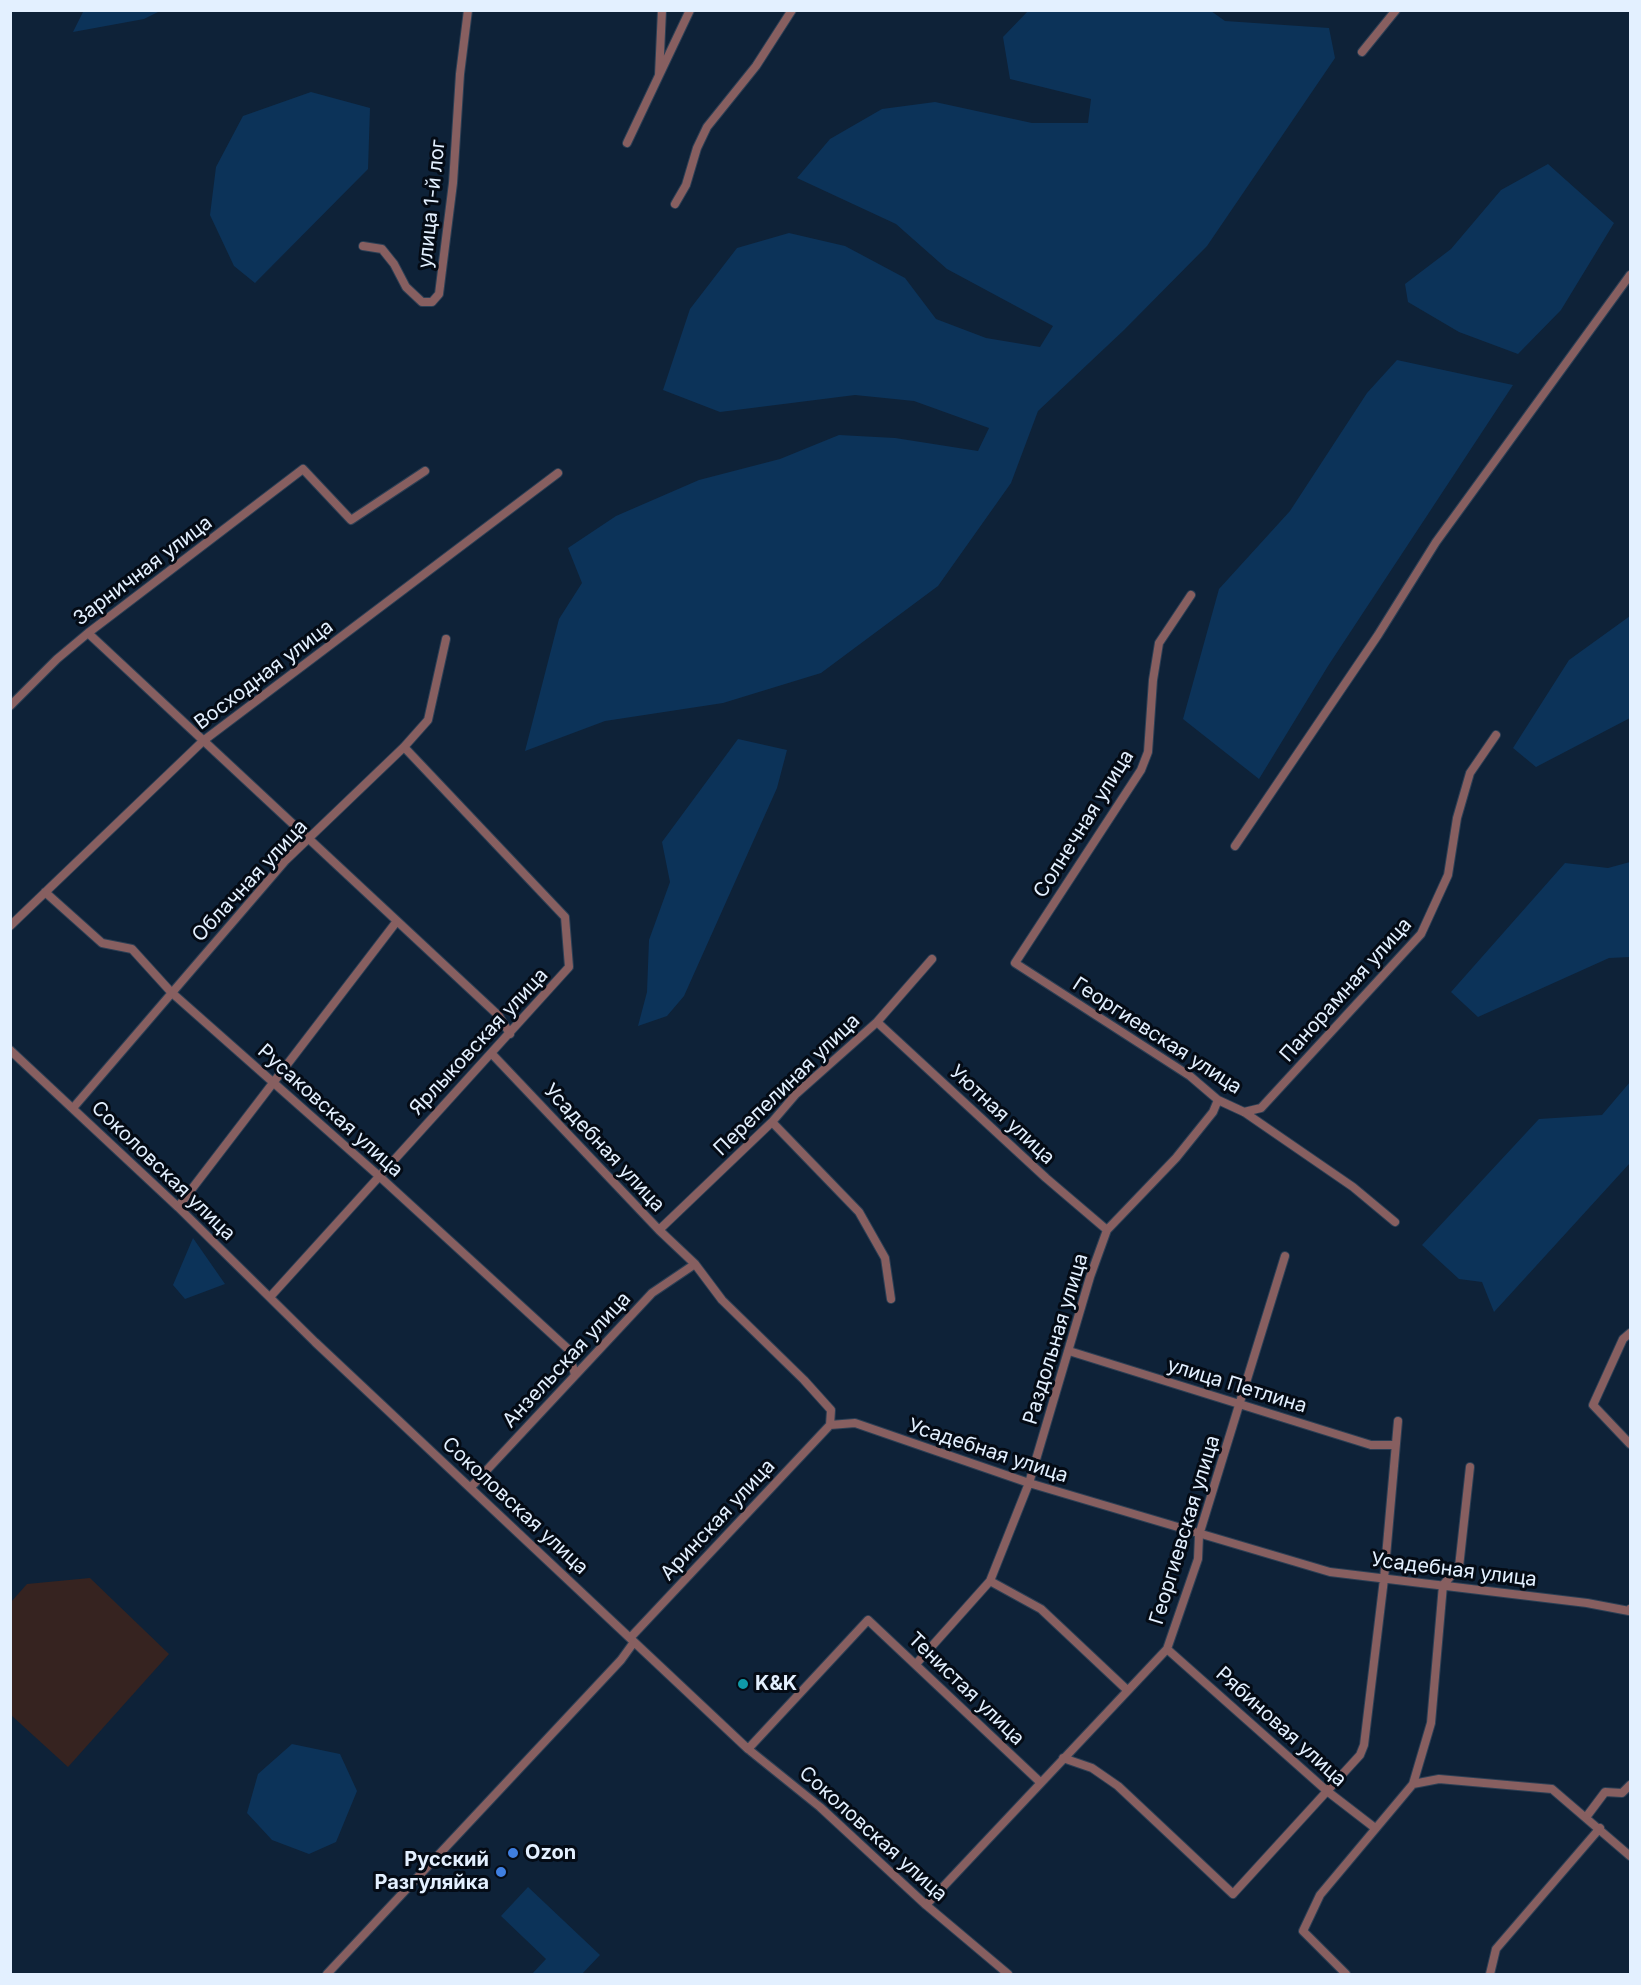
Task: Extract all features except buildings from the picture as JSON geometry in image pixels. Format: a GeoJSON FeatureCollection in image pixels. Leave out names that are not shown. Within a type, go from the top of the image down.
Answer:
{"type":"FeatureCollection","features":[{"type":"Feature","properties":{"kind":"street","name":"улица 1-й лог"},"geometry":{"type":"LineString","coordinates":[[363,246],[382,249],[394,264],[406,287],[422,302],[432,302],[439,294],[453,183],[460,74],[468,10]]}},
{"type":"Feature","properties":{"kind":"street"},"geometry":{"type":"LineString","coordinates":[[659,79],[662,10]]}},
{"type":"Feature","properties":{"kind":"street"},"geometry":{"type":"LineString","coordinates":[[627,143],[690,10]]}},
{"type":"Feature","properties":{"kind":"street"},"geometry":{"type":"LineString","coordinates":[[675,204],[686,185],[696,147],[707,127],[756,66],[792,10]]}},
{"type":"Feature","properties":{"kind":"street"},"geometry":{"type":"LineString","coordinates":[[1362,52],[1396,10]]}},
{"type":"Feature","properties":{"kind":"street"},"geometry":{"type":"LineString","coordinates":[[1235,846],[1378,635],[1436,542],[1630,275]]}},
{"type":"Feature","properties":{"kind":"street","name":"Зарничная улица"},"geometry":{"type":"LineString","coordinates":[[10,706],[57,659],[88,633],[303,469],[351,520],[425,471]]}},
{"type":"Feature","properties":{"kind":"street","name":"Восходная улица"},"geometry":{"type":"LineString","coordinates":[[10,926],[203,741],[558,473]]}},
{"type":"Feature","properties":{"kind":"street","name":"Солнечная улица"},"geometry":{"type":"LineString","coordinates":[[1015,963],[1141,770],[1148,752],[1153,680],[1159,643],[1191,596]]}},
{"type":"Feature","properties":{"kind":"street"},"geometry":{"type":"LineString","coordinates":[[88,633],[499,1016],[510,1034]]}},
{"type":"Feature","properties":{"kind":"street","name":"Облачная улица"},"geometry":{"type":"LineString","coordinates":[[73,1108],[285,860],[309,840],[404,747],[428,720],[446,639]]}},
{"type":"Feature","properties":{"kind":"street","name":"Панорамная улица"},"geometry":{"type":"LineString","coordinates":[[1244,1112],[1262,1108],[1421,934],[1448,875],[1457,818],[1470,773],[1496,735]]}},
{"type":"Feature","properties":{"kind":"street","name":"Ярлыковская улица"},"geometry":{"type":"LineString","coordinates":[[270,1297],[569,967],[565,917],[404,747]]}},
{"type":"Feature","properties":{"kind":"street","name":"Русаковская улица"},"geometry":{"type":"LineString","coordinates":[[45,892],[102,943],[132,949],[171,992],[379,1176],[568,1348],[574,1375]]}},
{"type":"Feature","properties":{"kind":"street"},"geometry":{"type":"LineString","coordinates":[[178,1207],[397,921]]}},
{"type":"Feature","properties":{"kind":"street","name":"Перепелиная улица"},"geometry":{"type":"LineString","coordinates":[[659,1230],[772,1122],[796,1094],[877,1022],[933,959]]}},
{"type":"Feature","properties":{"kind":"street","name":"Георгиевская улица"},"geometry":{"type":"LineString","coordinates":[[1015,963],[1190,1076],[1218,1100],[1244,1112],[1353,1187],[1395,1222]]}},
{"type":"Feature","properties":{"kind":"street","name":"Уютная улица"},"geometry":{"type":"LineString","coordinates":[[877,1022],[1046,1178],[1107,1230]]}},
{"type":"Feature","properties":{"kind":"street","name":"Соколовская улица"},"geometry":{"type":"LineString","coordinates":[[10,1050],[748,1749],[820,1807],[926,1905],[1008,1974]]}},
{"type":"Feature","properties":{"kind":"street","name":"Усадебная улица"},"geometry":{"type":"LineString","coordinates":[[492,1054],[659,1230],[695,1264],[722,1300],[831,1410],[830,1425],[855,1424],[1029,1483],[1330,1572],[1587,1603],[1630,1611]]}},
{"type":"Feature","properties":{"kind":"street","name":"Раздольная улица"},"geometry":{"type":"LineString","coordinates":[[916,1664],[990,1581],[1029,1483],[1090,1277],[1107,1230],[1176,1158],[1213,1112],[1218,1100]]}},
{"type":"Feature","properties":{"kind":"street"},"geometry":{"type":"LineString","coordinates":[[772,1122],[859,1212],[885,1258],[891,1299]]}},
{"type":"Feature","properties":{"kind":"street","name":"Георгиевская улица"},"geometry":{"type":"LineString","coordinates":[[926,1905],[1126,1689],[1167,1648],[1198,1559],[1199,1535],[1285,1256]]}},
{"type":"Feature","properties":{"kind":"street","name":"Анзельская улица"},"geometry":{"type":"LineString","coordinates":[[471,1487],[652,1293],[695,1264]]}},
{"type":"Feature","properties":{"kind":"street"},"geometry":{"type":"LineString","coordinates":[[1630,1333],[1623,1339],[1593,1405],[1630,1444]]}},
{"type":"Feature","properties":{"kind":"street","name":"улица Петлина"},"geometry":{"type":"LineString","coordinates":[[1069,1351],[1371,1445],[1395,1445]]}},
{"type":"Feature","properties":{"kind":"street"},"geometry":{"type":"LineString","coordinates":[[1063,1758],[1092,1768],[1118,1786],[1233,1894],[1360,1755],[1364,1745],[1384,1579],[1398,1421]]}},
{"type":"Feature","properties":{"kind":"street","name":"Аринская улица"},"geometry":{"type":"LineString","coordinates":[[327,1974],[621,1660],[632,1640],[830,1425]]}},
{"type":"Feature","properties":{"kind":"street"},"geometry":{"type":"LineString","coordinates":[[1346,1974],[1303,1931],[1320,1895],[1413,1784],[1431,1724],[1443,1585],[1459,1567],[1470,1467]]}},
{"type":"Feature","properties":{"kind":"street"},"geometry":{"type":"LineString","coordinates":[[990,1581],[1041,1609],[1126,1689]]}},
{"type":"Feature","properties":{"kind":"street","name":"Тенистая улица"},"geometry":{"type":"LineString","coordinates":[[748,1749],[868,1620],[1040,1782]]}},
{"type":"Feature","properties":{"kind":"street","name":"Рябиновая улица"},"geometry":{"type":"LineString","coordinates":[[1167,1648],[1327,1791],[1375,1828]]}},
{"type":"Feature","properties":{"kind":"street"},"geometry":{"type":"LineString","coordinates":[[1413,1784],[1439,1779],[1552,1790],[1587,1816],[1630,1856]]}},
{"type":"Feature","properties":{"kind":"street"},"geometry":{"type":"LineString","coordinates":[[1587,1816],[1605,1792],[1622,1793],[1630,1785]]}},
{"type":"Feature","properties":{"kind":"street"},"geometry":{"type":"LineString","coordinates":[[1490,1974],[1496,1949],[1600,1828]]}},
{"type":"Feature","properties":{"kind":"shaded area"},"geometry":{"type":"Polygon","coordinates":[[[84,10],[160,11],[144,19],[73,32],[84,10]]]}},
{"type":"Feature","properties":{"kind":"shaded area"},"geometry":{"type":"Polygon","coordinates":[[[1028,11],[1211,11],[1225,21],[1329,28],[1335,58],[1207,246],[1124,330],[1038,411],[1011,483],[938,586],[821,673],[723,703],[605,721],[525,751],[559,619],[582,583],[568,548],[616,516],[699,480],[780,459],[839,435],[895,438],[978,451],[989,428],[914,401],[855,395],[720,412],[663,390],[690,309],[737,248],[789,233],[845,246],[905,278],[936,319],[986,338],[1040,347],[1053,326],[947,269],[896,224],[797,178],[830,139],[882,109],[935,102],[1032,123],[1088,123],[1091,99],[1010,79],[1003,37],[1028,11]]]}},
{"type":"Feature","properties":{"kind":"shaded area"},"geometry":{"type":"Polygon","coordinates":[[[311,92],[370,108],[368,169],[255,283],[234,266],[210,215],[216,167],[243,116],[311,92]]]}},
{"type":"Feature","properties":{"kind":"shaded area"},"geometry":{"type":"Polygon","coordinates":[[[1548,164],[1614,223],[1561,310],[1518,354],[1459,332],[1408,302],[1405,284],[1451,249],[1501,190],[1548,164]]]}},
{"type":"Feature","properties":{"kind":"shaded area"},"geometry":{"type":"Polygon","coordinates":[[[1397,360],[1513,385],[1328,666],[1259,779],[1183,719],[1219,589],[1290,511],[1367,393],[1397,360]]]}},
{"type":"Feature","properties":{"kind":"shaded area"},"geometry":{"type":"Polygon","coordinates":[[[1630,616],[1630,718],[1536,767],[1513,748],[1569,660],[1630,616]]]}},
{"type":"Feature","properties":{"kind":"shaded area"},"geometry":{"type":"Polygon","coordinates":[[[738,739],[787,750],[777,788],[684,996],[667,1016],[638,1026],[647,992],[649,940],[670,882],[662,842],[738,739]]]}},
{"type":"Feature","properties":{"kind":"shaded area"},"geometry":{"type":"Polygon","coordinates":[[[1630,862],[1630,957],[1609,958],[1478,1017],[1451,992],[1565,863],[1608,868],[1630,862]]]}},
{"type":"Feature","properties":{"kind":"shaded area"},"geometry":{"type":"Polygon","coordinates":[[[1630,1082],[1630,1163],[1494,1312],[1482,1282],[1459,1279],[1422,1245],[1539,1119],[1602,1115],[1630,1082]]]}},
{"type":"Feature","properties":{"kind":"shaded area"},"geometry":{"type":"Polygon","coordinates":[[[193,1238],[225,1284],[185,1299],[173,1285],[193,1238]]]}},
{"type":"Feature","properties":{"kind":"shaded area"},"geometry":{"type":"Polygon","coordinates":[[[90,1578],[169,1654],[68,1767],[11,1715],[11,1602],[27,1584],[90,1578]]]}},
{"type":"Feature","properties":{"kind":"shaded area"},"geometry":{"type":"Polygon","coordinates":[[[292,1744],[340,1754],[357,1791],[336,1842],[309,1854],[272,1840],[247,1813],[258,1774],[292,1744]]]}},
{"type":"Feature","properties":{"kind":"shaded area"},"geometry":{"type":"Polygon","coordinates":[[[528,1887],[600,1955],[582,1974],[532,1974],[546,1959],[501,1916],[528,1887]]]}},
{"type":"Feature","properties":{"kind":"place","name":"K&K"},"geometry":{"type":"Point","coordinates":[743,1684]}},
{"type":"Feature","properties":{"kind":"place","name":"Ozon"},"geometry":{"type":"Point","coordinates":[513,1853]}},
{"type":"Feature","properties":{"kind":"place","name":"Русский Разгуляйка"},"geometry":{"type":"Point","coordinates":[501,1872]}}]}
